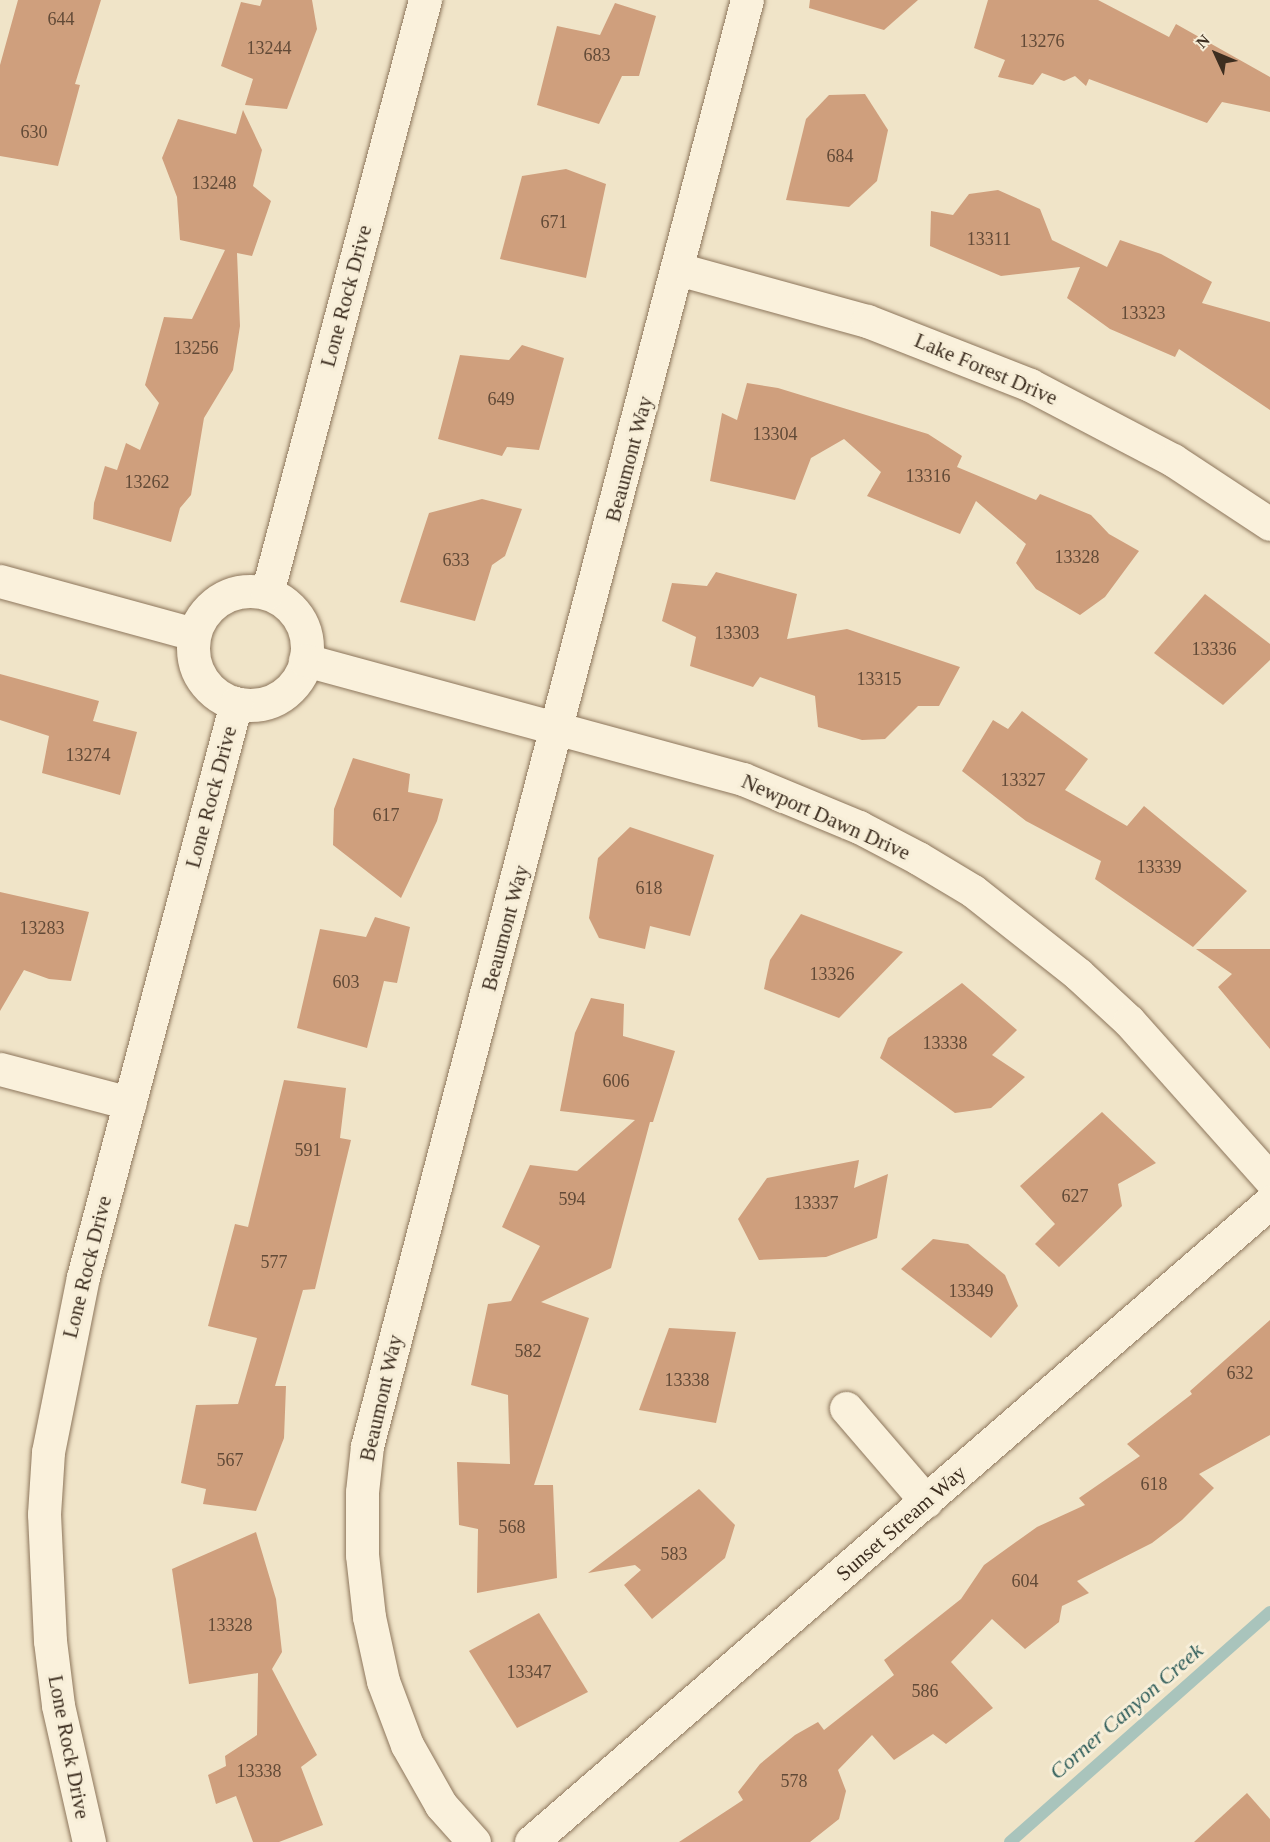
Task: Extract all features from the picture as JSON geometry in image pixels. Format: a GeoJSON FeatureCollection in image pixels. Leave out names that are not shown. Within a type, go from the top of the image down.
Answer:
{"type":"FeatureCollection","features":[{"type":"Feature","properties":{"kind":"street","name":"Lone Rock Drive"},"geometry":{"type":"LineString","coordinates":[[267,593],[425,0]]}},
{"type":"Feature","properties":{"kind":"street","name":"Beaumont Way"},"geometry":{"type":"LineString","coordinates":[[474,1842],[441,1805],[407,1745],[383,1681],[369,1617],[362,1492],[377,1400],[559,728],[747,0]]}},
{"type":"Feature","properties":{"kind":"street","name":"Lake Forest Drive"},"geometry":{"type":"LineString","coordinates":[[678,269],[867,321],[1030,385],[1173,460],[1270,524]]}},
{"type":"Feature","properties":{"kind":"street"},"geometry":{"type":"LineString","coordinates":[[0,580],[194,634]]}},
{"type":"Feature","properties":{"kind":"street"},"geometry":{"type":"LineString","coordinates":[[244,591],[267,593],[281,599],[301,621],[308,650],[298,679],[276,699],[262,704],[236,704],[219,697],[199,676],[194,663],[194,634],[200,620],[222,597],[244,591]]}},
{"type":"Feature","properties":{"kind":"street","name":"Newport Dawn Drive"},"geometry":{"type":"LineString","coordinates":[[305,660],[686,762],[800,801],[918,858],[973,891],[1034,937],[1128,1021],[1270,1179]]}},
{"type":"Feature","properties":{"kind":"street","name":"Lone Rock Drive"},"geometry":{"type":"LineString","coordinates":[[89,1842],[58,1705],[50,1630],[44,1514],[48,1452],[69,1334],[236,704]]}},
{"type":"Feature","properties":{"kind":"street"},"geometry":{"type":"LineString","coordinates":[[0,1069],[130,1104]]}},
{"type":"Feature","properties":{"kind":"street","name":"Sunset Stream Way"},"geometry":{"type":"LineString","coordinates":[[531,1842],[1270,1202]]}},
{"type":"Feature","properties":{"kind":"street"},"geometry":{"type":"LineString","coordinates":[[846,1408],[926,1501]]}},
{"type":"Feature","properties":{"kind":"building"},"geometry":{"type":"Polygon","coordinates":[[[18,0],[101,0],[75,84],[80,85],[58,166],[0,156],[0,65],[18,0]]]}},
{"type":"Feature","properties":{"kind":"building"},"geometry":{"type":"Polygon","coordinates":[[[262,0],[312,0],[317,29],[287,109],[245,105],[253,79],[221,66],[241,2],[260,6],[262,0]]]}},
{"type":"Feature","properties":{"kind":"building"},"geometry":{"type":"Polygon","coordinates":[[[810,0],[918,0],[884,30],[809,8],[810,0]]]}},
{"type":"Feature","properties":{"kind":"building"},"geometry":{"type":"Polygon","coordinates":[[[988,0],[1098,0],[1169,37],[1176,24],[1270,77],[1270,112],[1222,102],[1207,123],[1089,79],[1086,86],[1075,76],[1064,81],[1042,73],[1033,85],[998,77],[1005,60],[974,48],[988,0]]]}},
{"type":"Feature","properties":{"kind":"building"},"geometry":{"type":"Polygon","coordinates":[[[615,3],[656,16],[639,76],[622,76],[599,124],[537,105],[557,26],[600,35],[615,3]]]}},
{"type":"Feature","properties":{"kind":"building"},"geometry":{"type":"Polygon","coordinates":[[[865,94],[888,130],[877,181],[849,207],[786,200],[806,119],[829,95],[865,94]]]}},
{"type":"Feature","properties":{"kind":"building"},"geometry":{"type":"Polygon","coordinates":[[[243,110],[262,150],[253,186],[271,201],[252,256],[237,253],[240,326],[233,370],[204,418],[191,495],[180,508],[171,542],[93,519],[94,503],[105,466],[117,470],[126,443],[140,450],[159,403],[145,385],[164,317],[192,319],[225,250],[180,240],[177,197],[162,158],[178,119],[236,134],[243,110]]]}},
{"type":"Feature","properties":{"kind":"building"},"geometry":{"type":"Polygon","coordinates":[[[566,169],[606,184],[586,278],[500,259],[522,176],[566,169]]]}},
{"type":"Feature","properties":{"kind":"building"},"geometry":{"type":"Polygon","coordinates":[[[998,190],[1040,209],[1052,240],[1107,267],[1120,240],[1161,254],[1212,282],[1202,303],[1270,322],[1270,410],[1179,349],[1175,357],[1110,329],[1067,298],[1080,267],[1001,276],[930,246],[931,211],[953,215],[969,194],[998,190]]]}},
{"type":"Feature","properties":{"kind":"building"},"geometry":{"type":"Polygon","coordinates":[[[522,345],[564,358],[539,450],[507,447],[502,456],[438,439],[460,355],[509,360],[522,345]]]}},
{"type":"Feature","properties":{"kind":"building"},"geometry":{"type":"Polygon","coordinates":[[[747,383],[778,388],[928,434],[962,456],[957,467],[1036,500],[1040,494],[1091,515],[1109,534],[1139,551],[1105,597],[1080,615],[1036,589],[1016,563],[1026,544],[976,501],[960,534],[867,496],[881,472],[844,439],[811,458],[795,500],[710,481],[722,413],[737,420],[747,383]]]}},
{"type":"Feature","properties":{"kind":"building"},"geometry":{"type":"Polygon","coordinates":[[[482,499],[522,509],[505,556],[492,565],[475,621],[400,602],[429,513],[482,499]]]}},
{"type":"Feature","properties":{"kind":"building"},"geometry":{"type":"Polygon","coordinates":[[[716,572],[797,594],[787,639],[847,629],[960,667],[939,706],[918,706],[885,739],[862,740],[818,727],[815,696],[760,677],[753,687],[690,666],[696,637],[662,621],[672,583],[707,586],[716,572]]]}},
{"type":"Feature","properties":{"kind":"building"},"geometry":{"type":"Polygon","coordinates":[[[1205,594],[1270,644],[1270,660],[1223,705],[1154,653],[1205,594]]]}},
{"type":"Feature","properties":{"kind":"building"},"geometry":{"type":"Polygon","coordinates":[[[0,674],[99,701],[93,721],[137,732],[120,795],[42,773],[49,736],[0,720],[0,674]]]}},
{"type":"Feature","properties":{"kind":"building"},"geometry":{"type":"Polygon","coordinates":[[[1022,711],[1088,759],[1065,790],[1127,826],[1144,806],[1247,891],[1193,947],[1095,879],[1101,861],[1026,821],[962,771],[993,720],[1008,729],[1022,711]]]}},
{"type":"Feature","properties":{"kind":"building"},"geometry":{"type":"Polygon","coordinates":[[[353,758],[410,774],[408,792],[443,799],[437,821],[401,898],[333,845],[334,809],[353,758]]]}},
{"type":"Feature","properties":{"kind":"building"},"geometry":{"type":"Polygon","coordinates":[[[630,827],[714,855],[690,936],[650,926],[645,949],[599,938],[589,918],[598,858],[630,827]]]}},
{"type":"Feature","properties":{"kind":"building"},"geometry":{"type":"Polygon","coordinates":[[[0,892],[89,912],[71,981],[49,979],[24,970],[0,1011],[0,892]]]}},
{"type":"Feature","properties":{"kind":"building"},"geometry":{"type":"Polygon","coordinates":[[[801,914],[903,952],[839,1018],[764,989],[770,960],[801,914]]]}},
{"type":"Feature","properties":{"kind":"building"},"geometry":{"type":"Polygon","coordinates":[[[375,917],[410,927],[397,983],[384,981],[367,1048],[297,1028],[320,929],[366,937],[375,917]]]}},
{"type":"Feature","properties":{"kind":"building"},"geometry":{"type":"Polygon","coordinates":[[[1196,949],[1270,949],[1270,1049],[1218,987],[1232,974],[1196,949]]]}},
{"type":"Feature","properties":{"kind":"building"},"geometry":{"type":"Polygon","coordinates":[[[962,983],[1017,1030],[992,1055],[1025,1077],[991,1108],[955,1113],[880,1058],[888,1038],[962,983]]]}},
{"type":"Feature","properties":{"kind":"building"},"geometry":{"type":"Polygon","coordinates":[[[591,998],[624,1004],[623,1036],[675,1051],[653,1122],[650,1122],[611,1268],[541,1302],[589,1318],[534,1485],[553,1485],[557,1578],[477,1593],[478,1529],[459,1525],[457,1462],[510,1464],[508,1395],[471,1385],[488,1304],[511,1301],[540,1246],[502,1227],[530,1165],[577,1171],[635,1120],[560,1111],[575,1033],[591,998]]]}},
{"type":"Feature","properties":{"kind":"building"},"geometry":{"type":"Polygon","coordinates":[[[284,1080],[346,1088],[340,1138],[351,1140],[315,1289],[303,1290],[275,1386],[286,1386],[284,1438],[256,1511],[203,1504],[206,1489],[181,1483],[196,1405],[238,1404],[257,1338],[208,1326],[235,1224],[248,1227],[284,1080]]]}},
{"type":"Feature","properties":{"kind":"building"},"geometry":{"type":"Polygon","coordinates":[[[1102,1112],[1156,1163],[1118,1184],[1122,1206],[1059,1267],[1035,1244],[1055,1224],[1020,1186],[1102,1112]]]}},
{"type":"Feature","properties":{"kind":"building"},"geometry":{"type":"Polygon","coordinates":[[[859,1160],[854,1188],[888,1174],[877,1238],[826,1257],[759,1260],[738,1219],[767,1178],[859,1160]]]}},
{"type":"Feature","properties":{"kind":"building"},"geometry":{"type":"Polygon","coordinates":[[[933,1239],[968,1244],[1005,1275],[1018,1306],[991,1338],[901,1269],[933,1239]]]}},
{"type":"Feature","properties":{"kind":"building"},"geometry":{"type":"Polygon","coordinates":[[[1270,1320],[1270,1435],[1199,1474],[1214,1488],[1182,1520],[1152,1543],[1077,1581],[1089,1593],[1062,1606],[1059,1622],[1025,1649],[992,1619],[951,1662],[993,1708],[946,1744],[933,1734],[894,1760],[872,1735],[838,1770],[846,1791],[839,1819],[810,1842],[679,1842],[743,1800],[738,1792],[760,1764],[795,1735],[818,1722],[824,1730],[894,1675],[884,1660],[961,1599],[984,1565],[1037,1527],[1085,1505],[1079,1498],[1140,1456],[1127,1444],[1192,1394],[1190,1391],[1270,1320]]]}},
{"type":"Feature","properties":{"kind":"building"},"geometry":{"type":"Polygon","coordinates":[[[669,1328],[736,1332],[716,1423],[639,1410],[669,1328]]]}},
{"type":"Feature","properties":{"kind":"building"},"geometry":{"type":"Polygon","coordinates":[[[699,1489],[735,1525],[725,1558],[652,1619],[624,1585],[641,1570],[635,1565],[588,1573],[699,1489]]]}},
{"type":"Feature","properties":{"kind":"building"},"geometry":{"type":"Polygon","coordinates":[[[256,1532],[276,1599],[282,1652],[272,1669],[317,1755],[301,1767],[323,1825],[279,1842],[253,1842],[236,1796],[216,1804],[208,1775],[226,1766],[225,1756],[257,1735],[258,1673],[189,1684],[172,1569],[256,1532]]]}},
{"type":"Feature","properties":{"kind":"building"},"geometry":{"type":"Polygon","coordinates":[[[539,1613],[588,1692],[517,1728],[469,1651],[539,1613]]]}},
{"type":"Feature","properties":{"kind":"building"},"geometry":{"type":"Polygon","coordinates":[[[1247,1793],[1270,1819],[1270,1842],[1194,1842],[1247,1793]]]}},
{"type":"Feature","properties":{"kind":"waterway","name":"Corner Canyon Creek"},"geometry":{"type":"LineString","coordinates":[[1010,1842],[1270,1612]]}}]}
